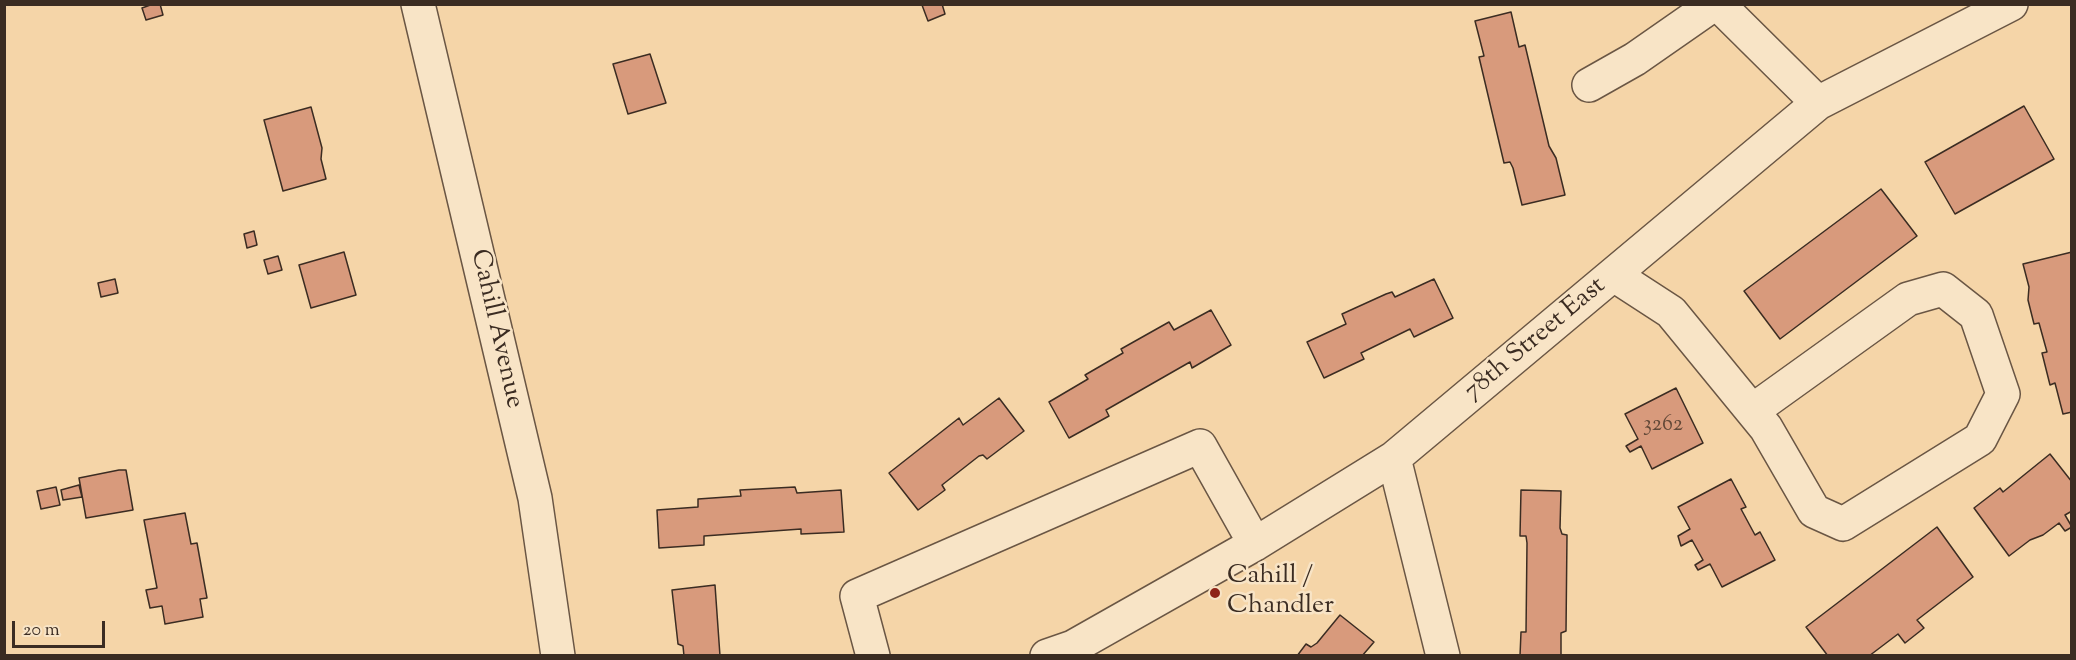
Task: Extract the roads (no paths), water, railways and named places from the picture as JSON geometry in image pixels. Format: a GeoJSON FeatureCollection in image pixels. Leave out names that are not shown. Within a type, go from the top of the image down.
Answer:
{"type":"FeatureCollection","features":[{"type":"Feature","properties":{"kind":"street","name":"Cahill Avenue"},"geometry":{"type":"LineString","coordinates":[[417,4],[535,498],[558,656]]}},
{"type":"Feature","properties":{"kind":"street"},"geometry":{"type":"LineString","coordinates":[[1589,85],[1635,59],[1716,4],[1818,103]]}},
{"type":"Feature","properties":{"kind":"street","name":"78th Street East"},"geometry":{"type":"LineString","coordinates":[[1047,656],[1073,647],[1255,544],[1394,458],[1818,103],[2011,4]]}},
{"type":"Feature","properties":{"kind":"street"},"geometry":{"type":"LineString","coordinates":[[1614,275],[1671,312],[1752,411],[1766,428],[1814,511],[1843,524],[1980,439],[2003,394],[1976,315],[1943,290],[1908,299],[1752,411]]}},
{"type":"Feature","properties":{"kind":"street"},"geometry":{"type":"LineString","coordinates":[[873,656],[857,596],[1200,446],[1255,544]]}},
{"type":"Feature","properties":{"kind":"street"},"geometry":{"type":"LineString","coordinates":[[1394,458],[1443,656]]}},
{"type":"Feature","properties":{"kind":"place","name":"Cahill / Chandler"},"geometry":{"type":"Point","coordinates":[1215,593]}}]}
